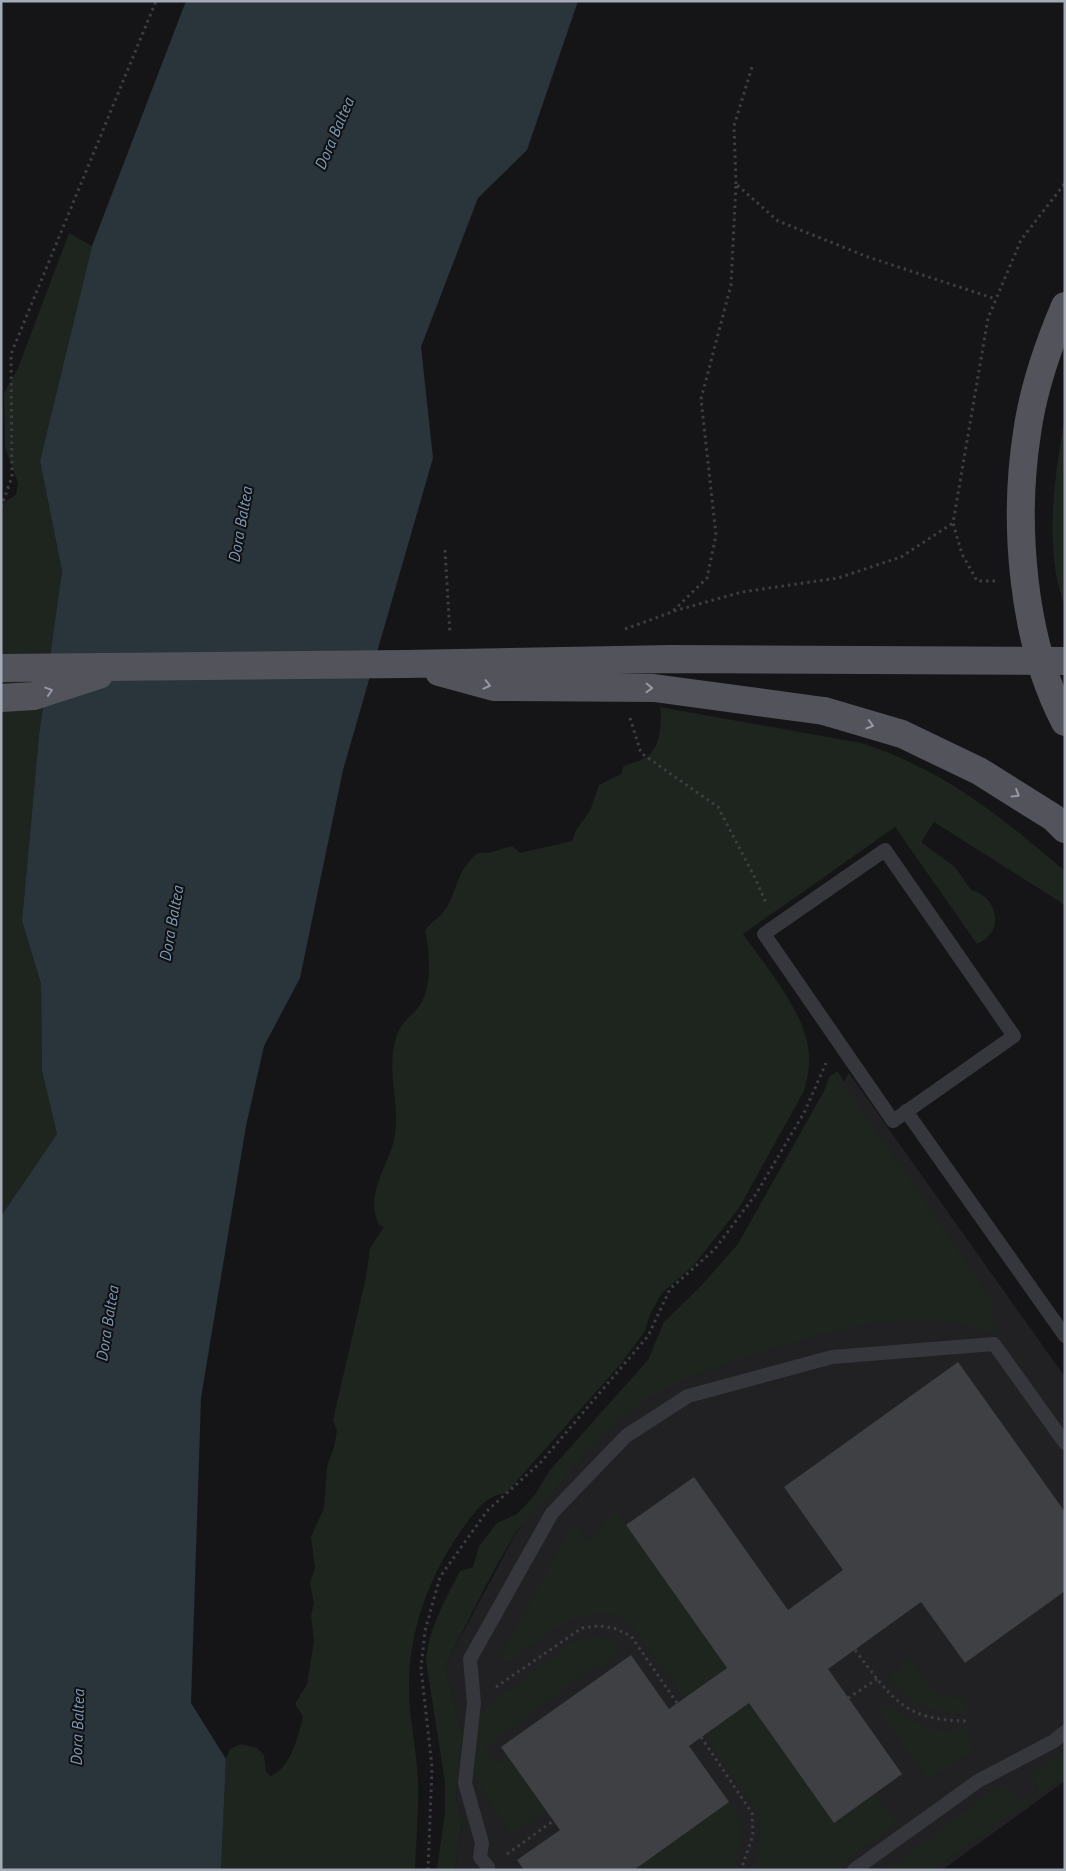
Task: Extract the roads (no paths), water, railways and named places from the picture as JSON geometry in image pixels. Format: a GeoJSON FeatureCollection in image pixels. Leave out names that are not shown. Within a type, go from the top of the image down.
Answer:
{"type":"FeatureCollection","features":[{"type":"Feature","properties":{"kind":"main road"},"geometry":{"type":"LineString","coordinates":[[1065,306],[1047,348],[1027,433],[1021,518],[1025,581],[1035,646],[1065,722]]}},
{"type":"Feature","properties":{"kind":"main road"},"geometry":{"type":"LineString","coordinates":[[1,668],[671,659],[1065,661]]}},
{"type":"Feature","properties":{"kind":"main road"},"geometry":{"type":"LineString","coordinates":[[406,664],[494,687],[654,688],[824,711],[902,734],[979,771],[1054,818],[1065,829]]}},
{"type":"Feature","properties":{"kind":"main road"},"geometry":{"type":"LineString","coordinates":[[1,698],[34,696],[124,667]]}},
{"type":"Feature","properties":{"kind":"lane"},"geometry":{"type":"LineString","coordinates":[[885,850],[1014,1036],[906,1111],[892,1121],[764,934],[885,850]]}},
{"type":"Feature","properties":{"kind":"lane"},"geometry":{"type":"LineString","coordinates":[[906,1111],[1065,1336]]}},
{"type":"Feature","properties":{"kind":"lane"},"geometry":{"type":"LineString","coordinates":[[488,1868],[480,1857],[482,1843],[465,1783],[474,1703],[470,1659],[552,1513],[626,1436],[688,1396],[832,1357],[994,1344],[1065,1443]]}},
{"type":"Feature","properties":{"kind":"lane"},"geometry":{"type":"LineString","coordinates":[[854,1870],[978,1780],[1054,1741],[1065,1732]]}},
{"type":"Feature","properties":{"kind":"water","name":"Dora Baltea"},"geometry":{"type":"Polygon","coordinates":[[[186,1],[578,1],[527,150],[478,198],[421,347],[433,458],[343,770],[300,978],[264,1046],[246,1126],[201,1398],[191,1703],[226,1759],[221,1870],[1,1870],[1,1216],[57,1134],[42,1071],[41,984],[22,921],[39,735],[62,571],[40,461],[92,246],[186,1]]]}}]}
